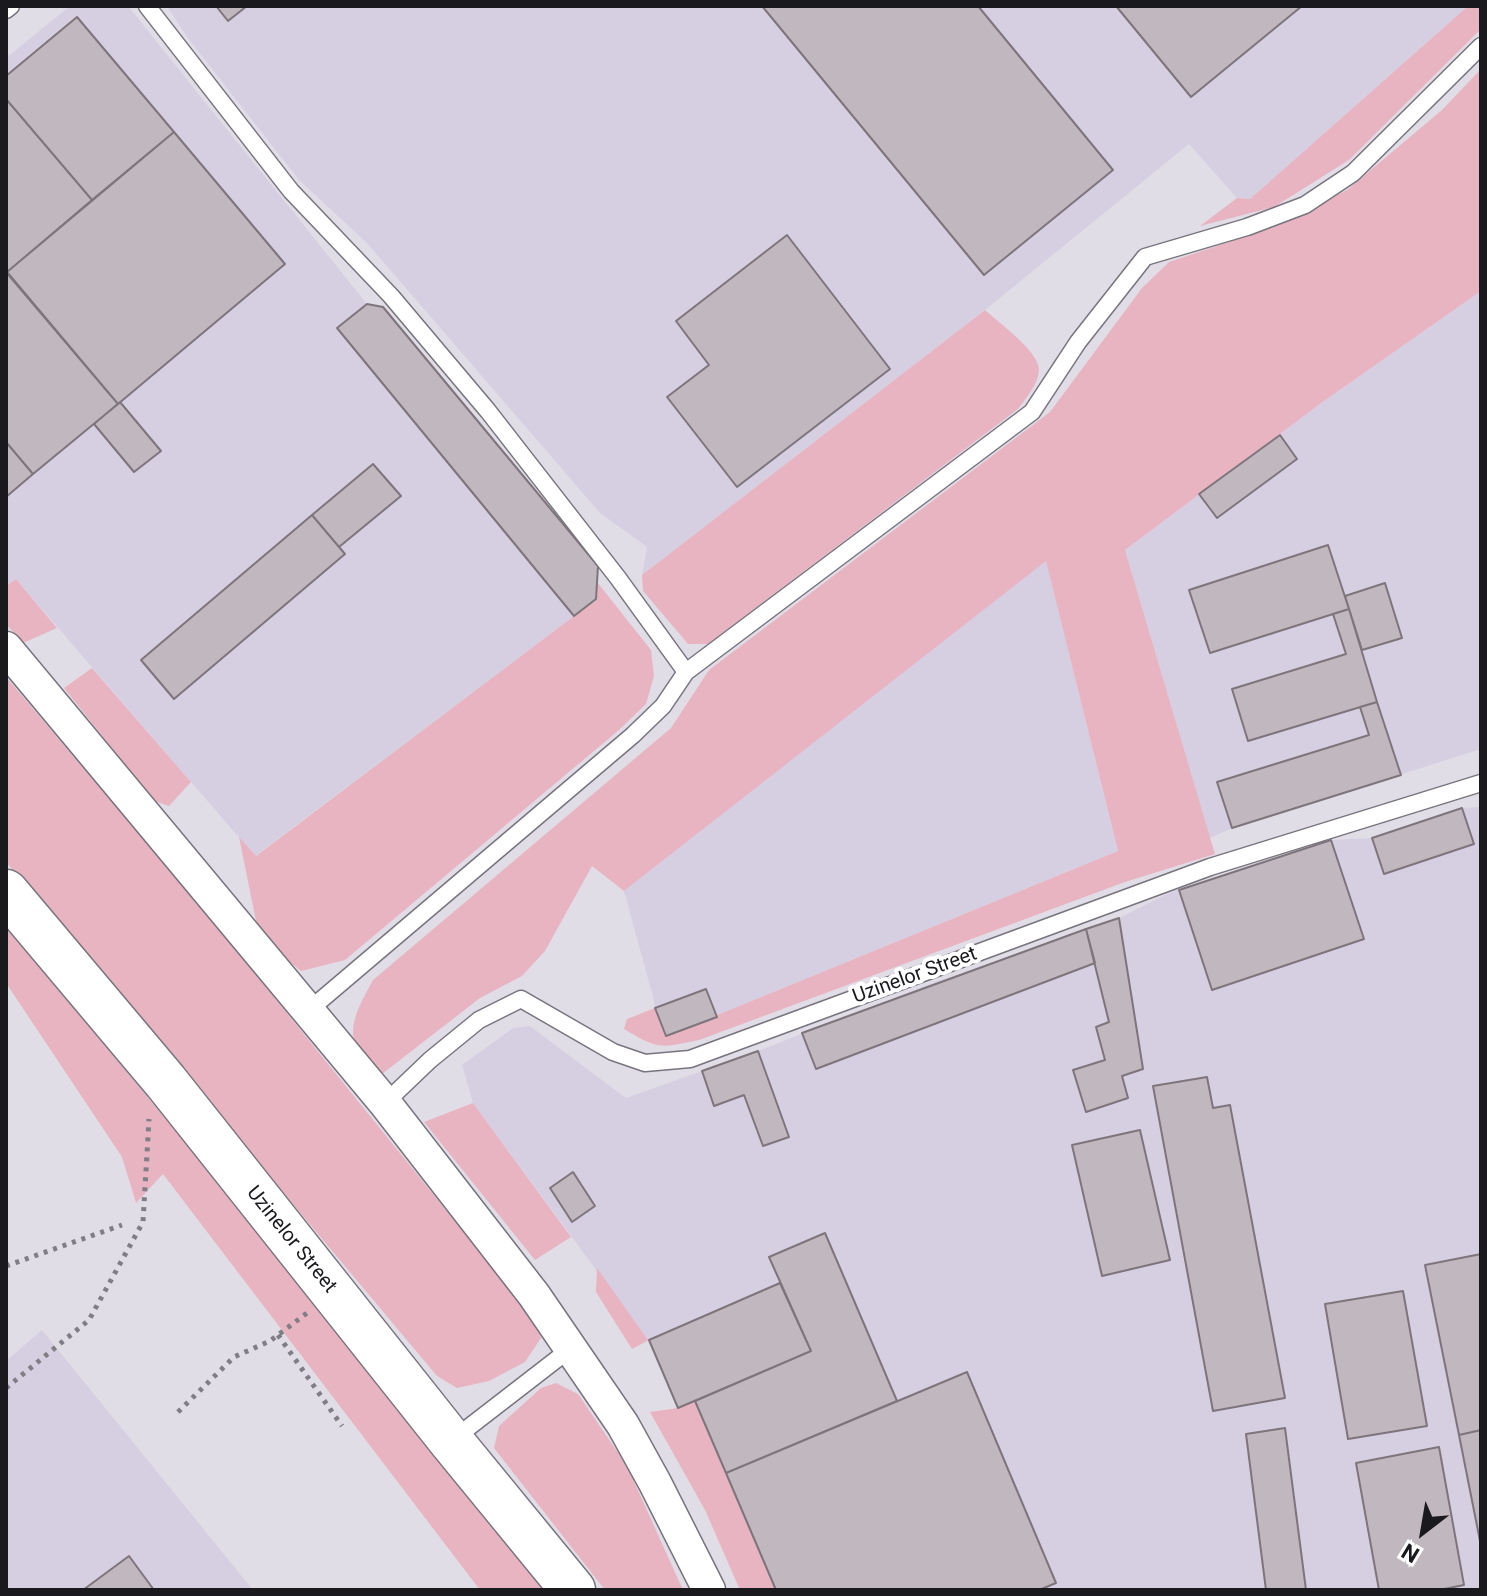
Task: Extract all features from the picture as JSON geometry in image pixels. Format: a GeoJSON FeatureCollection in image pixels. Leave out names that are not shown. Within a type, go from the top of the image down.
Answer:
{"type":"FeatureCollection","features":[{"type":"Feature","properties":{"kind":"street"},"geometry":{"type":"LineString","coordinates":[[6,648],[385,1103],[534,1295],[623,1425],[709,1590]]}},
{"type":"Feature","properties":{"kind":"street","name":"Uzinelor Street"},"geometry":{"type":"LineString","coordinates":[[6,892],[152,1066],[573,1590]]}},
{"type":"Feature","properties":{"kind":"lane"},"geometry":{"type":"LineString","coordinates":[[147,6],[291,191],[391,296],[488,411],[618,578],[686,672]]}},
{"type":"Feature","properties":{"kind":"lane"},"geometry":{"type":"LineString","coordinates":[[308,1011],[633,735],[663,706],[686,672],[1032,412],[1078,342],[1145,257],[1247,227],[1305,205],[1353,173],[1481,46]]}},
{"type":"Feature","properties":{"kind":"lane","name":"Uzinelor Street"},"geometry":{"type":"LineString","coordinates":[[385,1103],[430,1060],[479,1020],[521,999],[613,1052],[645,1063],[690,1059],[1210,867],[1481,783]]}},
{"type":"Feature","properties":{"kind":"lane"},"geometry":{"type":"LineString","coordinates":[[451,1441],[570,1349]]}},
{"type":"Feature","properties":{"kind":"path"},"geometry":{"type":"LineString","coordinates":[[6,1388],[89,1320],[143,1222],[152,1066]]}},
{"type":"Feature","properties":{"kind":"path"},"geometry":{"type":"LineString","coordinates":[[6,1266],[122,1225]]}},
{"type":"Feature","properties":{"kind":"path"},"geometry":{"type":"LineString","coordinates":[[178,1412],[234,1357],[270,1341],[333,1293]]}},
{"type":"Feature","properties":{"kind":"path"},"geometry":{"type":"LineString","coordinates":[[278,1335],[342,1426]]}},
{"type":"Feature","properties":{"kind":"shaded area"},"geometry":{"type":"Polygon","coordinates":[[[70,6],[128,6],[367,304],[337,328],[574,616],[255,856],[16,579],[6,586],[6,58],[70,6]]]}},
{"type":"Feature","properties":{"kind":"shaded area"},"geometry":{"type":"Polygon","coordinates":[[[167,6],[1468,6],[1250,199],[1237,198],[1189,144],[985,310],[642,575],[647,547],[600,513],[367,243],[299,180],[187,37],[167,6]]]}},
{"type":"Feature","properties":{"kind":"shaded area"},"geometry":{"type":"Polygon","coordinates":[[[1468,6],[1481,6],[1481,29],[1349,160],[1274,207],[1200,226],[1237,198],[1250,199],[1468,6]]]}},
{"type":"Feature","properties":{"kind":"shaded area"},"geometry":{"type":"Polygon","coordinates":[[[1481,69],[1481,291],[1324,401],[1125,550],[1215,854],[1125,882],[699,1040],[676,1045],[653,1044],[624,1029],[627,1019],[655,1008],[666,1036],[1118,851],[1046,561],[624,891],[592,866],[545,951],[522,976],[480,998],[382,1074],[363,1057],[357,1047],[353,1028],[373,980],[671,728],[709,670],[1050,412],[1142,288],[1169,262],[1274,227],[1347,190],[1442,110],[1481,69]]]}},
{"type":"Feature","properties":{"kind":"shaded area"},"geometry":{"type":"Polygon","coordinates":[[[1481,291],[1481,749],[1232,828],[1210,838],[1125,550],[1324,401],[1481,291]]]}},
{"type":"Feature","properties":{"kind":"shaded area"},"geometry":{"type":"Polygon","coordinates":[[[985,310],[1026,346],[1037,362],[1039,370],[1036,381],[1018,409],[708,644],[688,644],[643,591],[642,575],[985,310]]]}},
{"type":"Feature","properties":{"kind":"shaded area"},"geometry":{"type":"Polygon","coordinates":[[[1046,560],[1118,851],[666,1036],[655,1008],[624,891],[1046,560]]]}},
{"type":"Feature","properties":{"kind":"shaded area"},"geometry":{"type":"Polygon","coordinates":[[[16,579],[57,628],[23,643],[6,624],[6,586],[16,579]]]}},
{"type":"Feature","properties":{"kind":"shaded area"},"geometry":{"type":"Polygon","coordinates":[[[597,582],[651,650],[654,676],[646,704],[345,960],[301,971],[285,958],[256,921],[239,837],[256,856],[574,616],[595,599],[597,582]]]}},
{"type":"Feature","properties":{"kind":"shaded area"},"geometry":{"type":"Polygon","coordinates":[[[92,668],[191,782],[169,806],[154,801],[64,688],[92,668]]]}},
{"type":"Feature","properties":{"kind":"shaded area"},"geometry":{"type":"Polygon","coordinates":[[[6,677],[202,908],[534,1319],[541,1338],[525,1362],[489,1381],[457,1388],[437,1376],[6,862],[6,677]]]}},
{"type":"Feature","properties":{"kind":"shaded area"},"geometry":{"type":"Polygon","coordinates":[[[1481,807],[1481,1590],[776,1590],[695,1402],[678,1408],[648,1340],[473,1103],[462,1065],[513,1028],[530,1026],[626,1098],[927,985],[1119,918],[1169,893],[1331,840],[1372,838],[1462,808],[1481,807]]]}},
{"type":"Feature","properties":{"kind":"shaded area"},"geometry":{"type":"Polygon","coordinates":[[[6,927],[180,1136],[545,1590],[480,1590],[163,1174],[136,1203],[122,1157],[6,983],[6,927]]]}},
{"type":"Feature","properties":{"kind":"shaded area"},"geometry":{"type":"Polygon","coordinates":[[[473,1103],[571,1237],[535,1260],[424,1122],[473,1103]]]}},
{"type":"Feature","properties":{"kind":"shaded area"},"geometry":{"type":"Polygon","coordinates":[[[597,1268],[649,1340],[632,1349],[596,1292],[597,1268]]]}},
{"type":"Feature","properties":{"kind":"shaded area"},"geometry":{"type":"Polygon","coordinates":[[[42,1330],[253,1590],[6,1590],[6,1361],[42,1330]]]}},
{"type":"Feature","properties":{"kind":"shaded area"},"geometry":{"type":"Polygon","coordinates":[[[556,1383],[578,1394],[627,1466],[683,1590],[605,1590],[494,1448],[499,1426],[541,1388],[556,1383]]]}},
{"type":"Feature","properties":{"kind":"shaded area"},"geometry":{"type":"Polygon","coordinates":[[[695,1401],[776,1590],[740,1590],[705,1510],[650,1412],[678,1408],[695,1401]]]}},
{"type":"Feature","properties":{"kind":"building"},"geometry":{"type":"Polygon","coordinates":[[[216,6],[247,6],[228,21],[216,6]]]}},
{"type":"Feature","properties":{"kind":"building"},"geometry":{"type":"Polygon","coordinates":[[[762,6],[978,6],[1113,170],[984,275],[762,6]]]}},
{"type":"Feature","properties":{"kind":"building"},"geometry":{"type":"Polygon","coordinates":[[[1116,6],[1302,6],[1191,97],[1116,6]]]}},
{"type":"Feature","properties":{"kind":"building"},"geometry":{"type":"Polygon","coordinates":[[[77,17],[174,132],[92,200],[6,99],[6,76],[77,17]]]}},
{"type":"Feature","properties":{"kind":"building"},"geometry":{"type":"Polygon","coordinates":[[[6,99],[92,200],[7,272],[6,270],[6,99]]]}},
{"type":"Feature","properties":{"kind":"building"},"geometry":{"type":"Polygon","coordinates":[[[174,132],[285,264],[118,404],[7,272],[174,132]]]}},
{"type":"Feature","properties":{"kind":"building"},"geometry":{"type":"Polygon","coordinates":[[[787,235],[890,369],[737,487],[667,397],[709,365],[676,321],[787,235]]]}},
{"type":"Feature","properties":{"kind":"building"},"geometry":{"type":"Polygon","coordinates":[[[6,272],[118,404],[33,474],[6,442],[6,272]]]}},
{"type":"Feature","properties":{"kind":"building"},"geometry":{"type":"Polygon","coordinates":[[[367,304],[383,307],[598,566],[596,599],[574,616],[337,328],[367,304]]]}},
{"type":"Feature","properties":{"kind":"building"},"geometry":{"type":"Polygon","coordinates":[[[120,402],[161,451],[134,472],[94,424],[120,402]]]}},
{"type":"Feature","properties":{"kind":"building"},"geometry":{"type":"Polygon","coordinates":[[[1280,435],[1297,459],[1217,518],[1199,494],[1280,435]]]}},
{"type":"Feature","properties":{"kind":"building"},"geometry":{"type":"Polygon","coordinates":[[[6,442],[33,474],[6,497],[6,442]]]}},
{"type":"Feature","properties":{"kind":"building"},"geometry":{"type":"Polygon","coordinates":[[[373,464],[401,496],[339,547],[312,515],[373,464]]]}},
{"type":"Feature","properties":{"kind":"building"},"geometry":{"type":"Polygon","coordinates":[[[312,515],[345,554],[174,699],[141,660],[312,515]]]}},
{"type":"Feature","properties":{"kind":"building"},"geometry":{"type":"Polygon","coordinates":[[[1328,545],[1349,609],[1210,653],[1189,590],[1328,545]]]}},
{"type":"Feature","properties":{"kind":"building"},"geometry":{"type":"Polygon","coordinates":[[[1385,583],[1402,638],[1362,650],[1345,596],[1385,583]]]}},
{"type":"Feature","properties":{"kind":"building"},"geometry":{"type":"Polygon","coordinates":[[[1349,609],[1377,702],[1248,741],[1232,689],[1346,654],[1333,614],[1349,609]]]}},
{"type":"Feature","properties":{"kind":"building"},"geometry":{"type":"Polygon","coordinates":[[[1377,702],[1401,775],[1232,828],[1217,782],[1369,735],[1360,707],[1377,702]]]}},
{"type":"Feature","properties":{"kind":"building"},"geometry":{"type":"Polygon","coordinates":[[[1462,808],[1474,844],[1384,874],[1372,838],[1462,808]]]}},
{"type":"Feature","properties":{"kind":"building"},"geometry":{"type":"Polygon","coordinates":[[[1331,840],[1364,939],[1212,990],[1179,890],[1331,840]]]}},
{"type":"Feature","properties":{"kind":"building"},"geometry":{"type":"Polygon","coordinates":[[[1119,918],[1143,1069],[1122,1076],[1128,1098],[1086,1112],[1073,1070],[1105,1060],[1096,1027],[1109,1022],[1086,929],[1119,918]]]}},
{"type":"Feature","properties":{"kind":"building"},"geometry":{"type":"Polygon","coordinates":[[[1086,929],[1095,963],[816,1069],[802,1033],[1086,929]]]}},
{"type":"Feature","properties":{"kind":"building"},"geometry":{"type":"Polygon","coordinates":[[[706,989],[717,1017],[666,1036],[655,1008],[706,989]]]}},
{"type":"Feature","properties":{"kind":"building"},"geometry":{"type":"Polygon","coordinates":[[[758,1051],[789,1137],[763,1146],[744,1095],[714,1106],[702,1071],[758,1051]]]}},
{"type":"Feature","properties":{"kind":"building"},"geometry":{"type":"Polygon","coordinates":[[[1207,1077],[1213,1108],[1230,1105],[1285,1398],[1213,1411],[1153,1086],[1207,1077]]]}},
{"type":"Feature","properties":{"kind":"building"},"geometry":{"type":"Polygon","coordinates":[[[1140,1130],[1170,1260],[1102,1276],[1072,1145],[1140,1130]]]}},
{"type":"Feature","properties":{"kind":"building"},"geometry":{"type":"Polygon","coordinates":[[[573,1172],[595,1206],[572,1222],[550,1188],[573,1172]]]}},
{"type":"Feature","properties":{"kind":"building"},"geometry":{"type":"Polygon","coordinates":[[[825,1233],[897,1401],[726,1473],[695,1401],[811,1351],[769,1257],[825,1233]]]}},
{"type":"Feature","properties":{"kind":"building"},"geometry":{"type":"Polygon","coordinates":[[[1481,1254],[1481,1430],[1459,1435],[1425,1265],[1481,1254]]]}},
{"type":"Feature","properties":{"kind":"building"},"geometry":{"type":"Polygon","coordinates":[[[780,1283],[811,1351],[678,1408],[649,1340],[780,1283]]]}},
{"type":"Feature","properties":{"kind":"building"},"geometry":{"type":"Polygon","coordinates":[[[1403,1291],[1427,1426],[1348,1439],[1325,1304],[1403,1291]]]}},
{"type":"Feature","properties":{"kind":"building"},"geometry":{"type":"Polygon","coordinates":[[[967,1372],[1056,1583],[1039,1590],[776,1590],[726,1473],[967,1372]]]}},
{"type":"Feature","properties":{"kind":"building"},"geometry":{"type":"Polygon","coordinates":[[[1285,1428],[1306,1590],[1266,1590],[1246,1434],[1285,1428]]]}},
{"type":"Feature","properties":{"kind":"building"},"geometry":{"type":"Polygon","coordinates":[[[1481,1430],[1481,1546],[1459,1435],[1481,1430]]]}},
{"type":"Feature","properties":{"kind":"building"},"geometry":{"type":"Polygon","coordinates":[[[1439,1447],[1464,1585],[1439,1590],[1379,1590],[1356,1463],[1439,1447]]]}},
{"type":"Feature","properties":{"kind":"building"},"geometry":{"type":"Polygon","coordinates":[[[129,1556],[154,1590],[83,1590],[129,1556]]]}}]}
